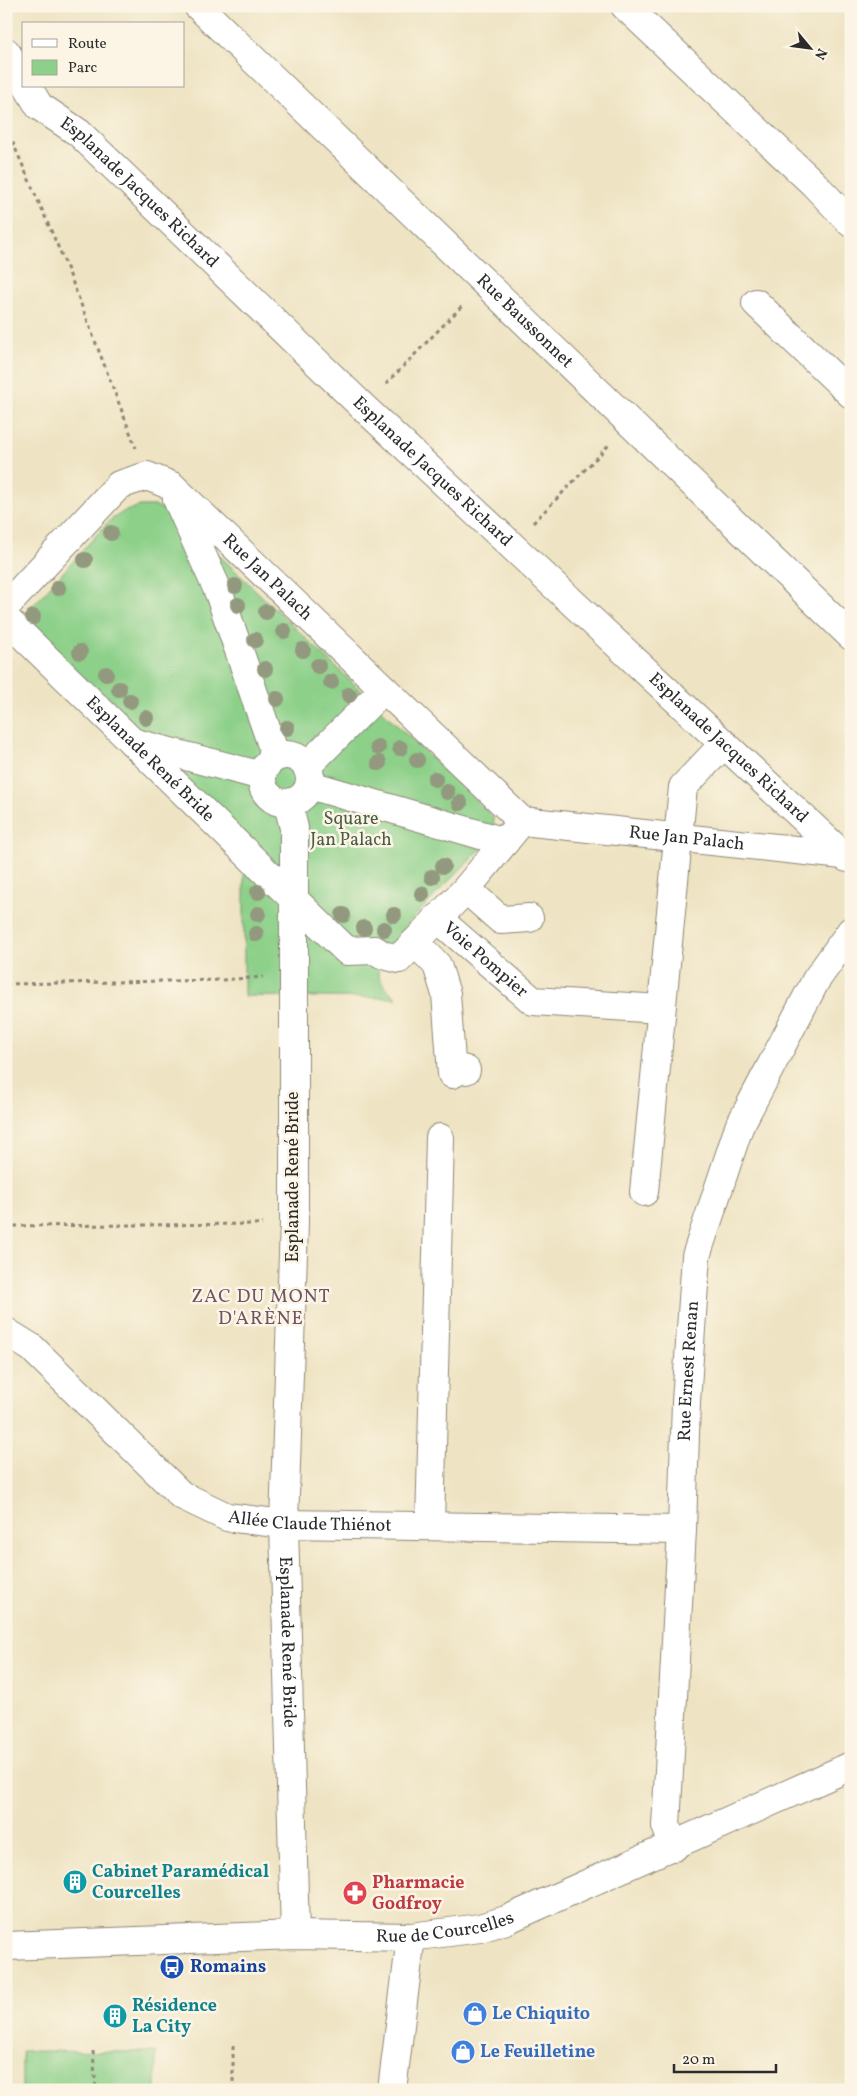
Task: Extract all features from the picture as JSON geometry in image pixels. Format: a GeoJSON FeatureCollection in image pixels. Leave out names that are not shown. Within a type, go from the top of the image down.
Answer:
{"type":"FeatureCollection","features":[{"type":"Feature","properties":{"kind":"street","name":"Rue Baussonnet"},"geometry":{"type":"LineString","coordinates":[[198,6],[851,636]]}},
{"type":"Feature","properties":{"kind":"street"},"geometry":{"type":"LineString","coordinates":[[625,6],[813,183],[851,223]]}},
{"type":"Feature","properties":{"kind":"street"},"geometry":{"type":"LineString","coordinates":[[6,52],[22,78]]}},
{"type":"Feature","properties":{"kind":"street","name":"Esplanade Jacques Richard"},"geometry":{"type":"LineString","coordinates":[[28,88],[38,106],[79,133],[363,407],[847,858]]}},
{"type":"Feature","properties":{"kind":"street"},"geometry":{"type":"LineString","coordinates":[[756,304],[851,394]]}},
{"type":"Feature","properties":{"kind":"street"},"geometry":{"type":"LineString","coordinates":[[6,606],[119,485],[147,476]]}},
{"type":"Feature","properties":{"kind":"street","name":"Rue Jan Palach"},"geometry":{"type":"LineString","coordinates":[[147,476],[172,486],[522,821],[847,858]]}},
{"type":"Feature","properties":{"kind":"street"},"geometry":{"type":"LineString","coordinates":[[172,486],[219,593],[269,767],[264,791],[268,796],[274,801],[288,804],[302,798],[309,776],[384,689]]}},
{"type":"Feature","properties":{"kind":"street","name":"Esplanade René Bride"},"geometry":{"type":"LineString","coordinates":[[6,619],[346,951],[375,950],[383,955],[410,957]]}},
{"type":"Feature","properties":{"kind":"street"},"geometry":{"type":"LineString","coordinates":[[131,742],[269,767],[290,755],[302,761],[309,776],[504,842]]}},
{"type":"Feature","properties":{"kind":"street"},"geometry":{"type":"LineString","coordinates":[[644,1192],[683,787],[724,744]]}},
{"type":"Feature","properties":{"kind":"street","name":"Esplanade René Bride"},"geometry":{"type":"LineString","coordinates":[[288,804],[294,828],[294,1223],[284,1524],[295,1935]]}},
{"type":"Feature","properties":{"kind":"street"},"geometry":{"type":"LineString","coordinates":[[466,1070],[462,1069],[452,1074],[446,994],[438,965],[410,957],[437,918],[466,889],[522,821]]}},
{"type":"Feature","properties":{"kind":"street"},"geometry":{"type":"LineString","coordinates":[[466,889],[501,920],[529,918]]}},
{"type":"Feature","properties":{"kind":"street","name":"Voie Pompier"},"geometry":{"type":"LineString","coordinates":[[437,918],[533,1001],[661,1009]]}},
{"type":"Feature","properties":{"kind":"street","name":"Rue Ernest Renan"},"geometry":{"type":"LineString","coordinates":[[674,1847],[666,1826],[682,1530],[686,1402],[696,1256],[739,1127],[816,980],[851,931]]}},
{"type":"Feature","properties":{"kind":"street"},"geometry":{"type":"LineString","coordinates":[[430,1526],[440,1138]]}},
{"type":"Feature","properties":{"kind":"street","name":"Allée Claude Thiénot"},"geometry":{"type":"LineString","coordinates":[[6,1332],[32,1348],[181,1495],[227,1516],[284,1524],[682,1530]]}},
{"type":"Feature","properties":{"kind":"street","name":"Rue de Courcelles"},"geometry":{"type":"LineString","coordinates":[[6,1946],[295,1935],[411,1937],[480,1928],[506,1920],[674,1847],[851,1766]]}},
{"type":"Feature","properties":{"kind":"street"},"geometry":{"type":"LineString","coordinates":[[392,2090],[411,1937]]}},
{"type":"Feature","properties":{"kind":"path"},"geometry":{"type":"LineString","coordinates":[[6,127],[66,265],[147,476]]}},
{"type":"Feature","properties":{"kind":"path"},"geometry":{"type":"LineString","coordinates":[[363,407],[485,283]]}},
{"type":"Feature","properties":{"kind":"path"},"geometry":{"type":"LineString","coordinates":[[511,545],[630,423]]}},
{"type":"Feature","properties":{"kind":"path"},"geometry":{"type":"LineString","coordinates":[[6,984],[221,980],[294,975]]}},
{"type":"Feature","properties":{"kind":"path"},"geometry":{"type":"LineString","coordinates":[[6,1226],[294,1223]]}},
{"type":"Feature","properties":{"kind":"path"},"geometry":{"type":"LineString","coordinates":[[233,2090],[234,2043]]}},
{"type":"Feature","properties":{"kind":"path"},"geometry":{"type":"LineString","coordinates":[[88,2090],[95,2089],[93,2051]]}},
{"type":"Feature","properties":{"kind":"green space","name":"Square Jan Palach"},"geometry":{"type":"Polygon","coordinates":[[[140,506],[156,506],[178,516],[493,817],[494,826],[486,844],[407,925],[382,959],[378,974],[384,986],[397,998],[244,996],[244,846],[21,619],[109,521],[123,512],[140,506]]]}},
{"type":"Feature","properties":{"kind":"green space"},"geometry":{"type":"Polygon","coordinates":[[[22,2051],[156,2052],[156,2090],[22,2090],[22,2051]]]}},
{"type":"Feature","properties":{"kind":"place","name":"Cabinet Paramédical Courcelles"},"geometry":{"type":"Point","coordinates":[75,1882]}},
{"type":"Feature","properties":{"kind":"place","name":"Pharmacie Godfroy"},"geometry":{"type":"Point","coordinates":[355,1893]}},
{"type":"Feature","properties":{"kind":"place","name":"Romains"},"geometry":{"type":"Point","coordinates":[172,1967]}},
{"type":"Feature","properties":{"kind":"place","name":"Le Chiquito"},"geometry":{"type":"Point","coordinates":[475,2014]}},
{"type":"Feature","properties":{"kind":"place","name":"Résidence La City"},"geometry":{"type":"Point","coordinates":[115,2016]}},
{"type":"Feature","properties":{"kind":"place","name":"Le Feuilletine"},"geometry":{"type":"Point","coordinates":[463,2052]}},
{"type":"Feature","properties":{"kind":"district","name":"ZAC DU MONT D'ARÈNE"},"geometry":{"type":"Point","coordinates":[261,1308]}}]}
